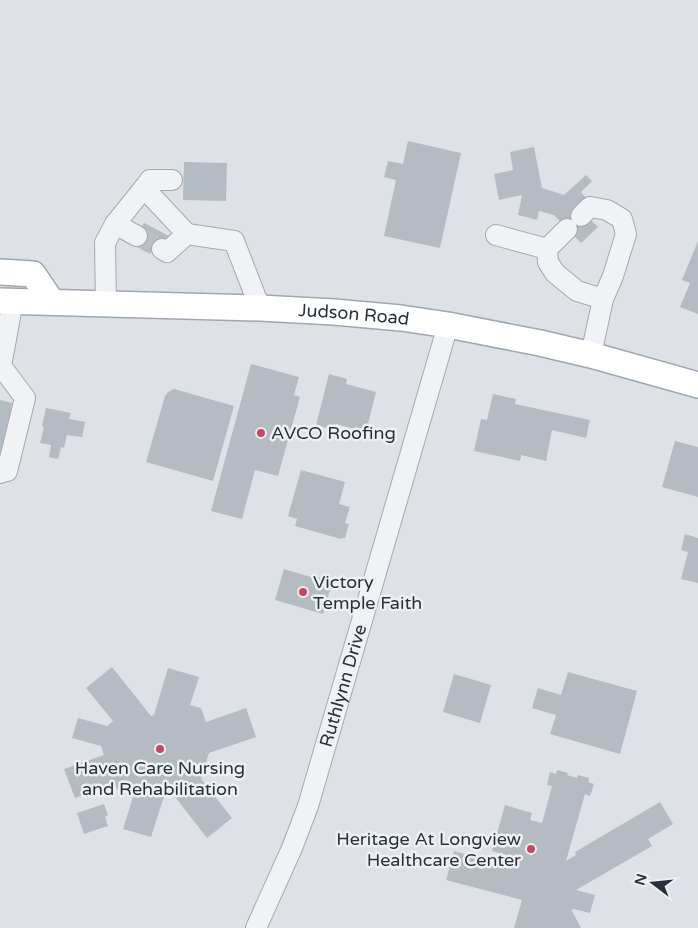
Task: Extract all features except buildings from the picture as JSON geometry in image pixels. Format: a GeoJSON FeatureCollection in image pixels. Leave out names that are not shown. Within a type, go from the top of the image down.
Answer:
{"type":"FeatureCollection","features":[{"type":"Feature","properties":{"kind":"main road"},"geometry":{"type":"LineString","coordinates":[[0,272],[33,274],[52,302]]}},
{"type":"Feature","properties":{"kind":"main road","name":"Judson Road"},"geometry":{"type":"LineString","coordinates":[[6,301],[260,308],[368,315],[448,325],[512,337],[591,355],[698,385]]}},
{"type":"Feature","properties":{"kind":"street"},"geometry":{"type":"LineString","coordinates":[[106,304],[105,243],[116,224],[150,180],[172,180]]}},
{"type":"Feature","properties":{"kind":"street"},"geometry":{"type":"LineString","coordinates":[[144,188],[187,234],[234,241],[260,308]]}},
{"type":"Feature","properties":{"kind":"street"},"geometry":{"type":"LineString","coordinates":[[547,249],[590,207],[607,210],[622,219],[626,234],[604,299],[591,355]]}},
{"type":"Feature","properties":{"kind":"street"},"geometry":{"type":"LineString","coordinates":[[116,224],[137,236]]}},
{"type":"Feature","properties":{"kind":"street"},"geometry":{"type":"LineString","coordinates":[[162,249],[167,252],[187,234]]}},
{"type":"Feature","properties":{"kind":"street"},"geometry":{"type":"LineString","coordinates":[[496,235],[547,249]]}},
{"type":"Feature","properties":{"kind":"street"},"geometry":{"type":"LineString","coordinates":[[547,249],[548,262],[555,273],[577,291],[604,299]]}},
{"type":"Feature","properties":{"kind":"street"},"geometry":{"type":"LineString","coordinates":[[0,473],[7,471],[25,398],[1,366],[6,301]]}},
{"type":"Feature","properties":{"kind":"street","name":"Ruthlynn Drive"},"geometry":{"type":"LineString","coordinates":[[256,928],[292,848],[308,806],[448,325]]}},
{"type":"Feature","properties":{"kind":"tunnel"},"geometry":{"type":"LineString","coordinates":[[137,236],[162,249]]}},
{"type":"Feature","properties":{"kind":"place","name":"AVCO Roofing"},"geometry":{"type":"Point","coordinates":[261,433]}},
{"type":"Feature","properties":{"kind":"place","name":"Victory Temple Faith"},"geometry":{"type":"Point","coordinates":[303,592]}},
{"type":"Feature","properties":{"kind":"place","name":"Haven Care Nursing and Rehabilitation"},"geometry":{"type":"Point","coordinates":[160,749]}},
{"type":"Feature","properties":{"kind":"place","name":"Heritage At Longview Healthcare Center"},"geometry":{"type":"Point","coordinates":[531,849]}}]}
